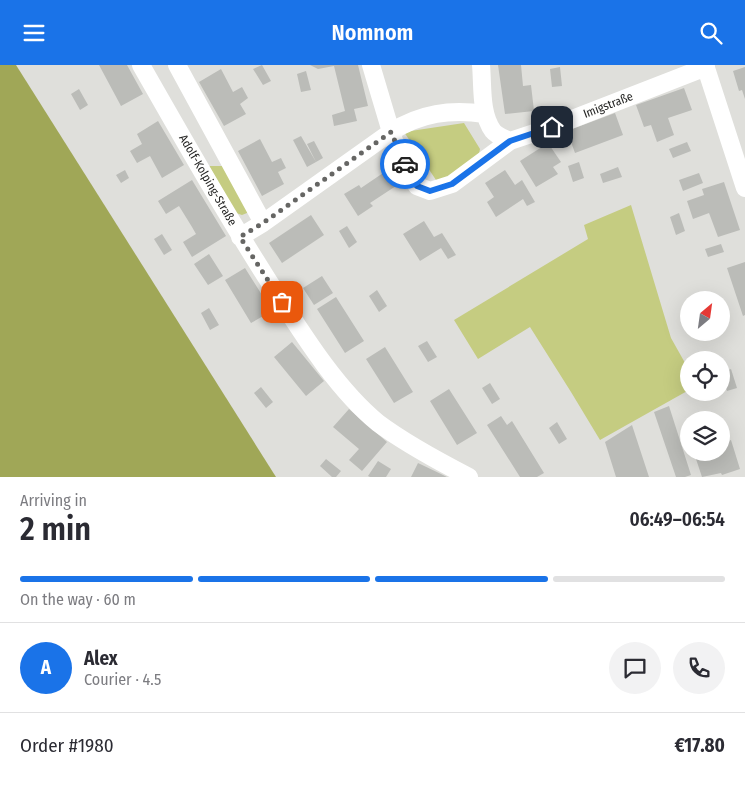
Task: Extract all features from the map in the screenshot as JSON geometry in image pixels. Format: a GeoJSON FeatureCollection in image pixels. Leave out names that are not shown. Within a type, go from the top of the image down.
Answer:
{"type":"FeatureCollection","features":[{"type":"Feature","properties":{"kind":"street","name":"Adolf-Kolping-Straße"},"geometry":{"type":"LineString","coordinates":[[141,65],[240,237],[303,335],[336,378],[361,407],[378,423],[469,477]]}},
{"type":"Feature","properties":{"kind":"street"},"geometry":{"type":"LineString","coordinates":[[177,65],[263,223]]}},
{"type":"Feature","properties":{"kind":"street","name":"Imigstraße"},"geometry":{"type":"LineString","coordinates":[[371,65],[398,152],[417,186],[430,191],[452,184],[510,141],[552,127],[706,66]]}},
{"type":"Feature","properties":{"kind":"street"},"geometry":{"type":"LineString","coordinates":[[481,65],[485,114],[494,131],[500,137],[510,141]]}},
{"type":"Feature","properties":{"kind":"street"},"geometry":{"type":"LineString","coordinates":[[706,66],[745,188]]}},
{"type":"Feature","properties":{"kind":"street"},"geometry":{"type":"LineString","coordinates":[[240,237],[263,223],[407,121],[431,115],[463,111],[485,114]]}},
{"type":"Feature","properties":{"kind":"green space"},"geometry":{"type":"Polygon","coordinates":[[[0,65],[16,65],[276,477],[0,477],[0,65]]]}},
{"type":"Feature","properties":{"kind":"green space"},"geometry":{"type":"Polygon","coordinates":[[[464,123],[480,149],[478,158],[438,183],[404,132],[464,123]]]}},
{"type":"Feature","properties":{"kind":"green space"},"geometry":{"type":"Polygon","coordinates":[[[209,166],[227,166],[249,208],[247,213],[242,215],[236,213],[209,166]]]}},
{"type":"Feature","properties":{"kind":"green space"},"geometry":{"type":"Polygon","coordinates":[[[631,205],[671,338],[680,354],[680,395],[600,440],[530,327],[478,359],[454,320],[588,239],[584,225],[631,205]]]}},
{"type":"Feature","properties":{"kind":"building"},"geometry":{"type":"Polygon","coordinates":[[[99,65],[127,65],[143,94],[121,106],[99,65]]]}},
{"type":"Feature","properties":{"kind":"building"},"geometry":{"type":"Polygon","coordinates":[[[262,65],[271,81],[263,85],[253,69],[262,65]]]}},
{"type":"Feature","properties":{"kind":"building"},"geometry":{"type":"Polygon","coordinates":[[[310,65],[358,65],[368,106],[354,109],[357,121],[334,126],[332,115],[345,111],[334,66],[318,69],[310,65]]]}},
{"type":"Feature","properties":{"kind":"building"},"geometry":{"type":"Polygon","coordinates":[[[498,65],[521,65],[523,86],[531,85],[534,111],[505,114],[498,65]]]}},
{"type":"Feature","properties":{"kind":"building"},"geometry":{"type":"Polygon","coordinates":[[[560,67],[562,86],[552,87],[550,69],[560,67]]]}},
{"type":"Feature","properties":{"kind":"building"},"geometry":{"type":"Polygon","coordinates":[[[745,67],[745,99],[742,90],[739,91],[733,71],[745,67]]]}},
{"type":"Feature","properties":{"kind":"building"},"geometry":{"type":"Polygon","coordinates":[[[221,69],[233,92],[242,87],[248,98],[240,104],[246,114],[224,126],[199,82],[221,69]]]}},
{"type":"Feature","properties":{"kind":"building"},"geometry":{"type":"Polygon","coordinates":[[[306,71],[311,90],[301,92],[297,74],[306,71]]]}},
{"type":"Feature","properties":{"kind":"building"},"geometry":{"type":"Polygon","coordinates":[[[684,88],[692,110],[668,118],[674,135],[657,142],[651,125],[644,127],[636,105],[684,88]]]}},
{"type":"Feature","properties":{"kind":"building"},"geometry":{"type":"Polygon","coordinates":[[[79,89],[88,105],[80,110],[71,94],[79,89]]]}},
{"type":"Feature","properties":{"kind":"building"},"geometry":{"type":"Polygon","coordinates":[[[615,113],[623,135],[575,153],[567,131],[615,113]]]}},
{"type":"Feature","properties":{"kind":"building"},"geometry":{"type":"Polygon","coordinates":[[[158,121],[184,165],[162,178],[150,156],[137,163],[130,151],[142,144],[137,134],[158,121]]]}},
{"type":"Feature","properties":{"kind":"building"},"geometry":{"type":"Polygon","coordinates":[[[301,136],[316,162],[307,167],[293,140],[301,136]]]}},
{"type":"Feature","properties":{"kind":"building"},"geometry":{"type":"Polygon","coordinates":[[[260,139],[272,162],[281,158],[286,168],[278,172],[284,184],[262,196],[238,151],[260,139]]]}},
{"type":"Feature","properties":{"kind":"building"},"geometry":{"type":"Polygon","coordinates":[[[314,141],[323,158],[316,162],[307,144],[314,141]]]}},
{"type":"Feature","properties":{"kind":"building"},"geometry":{"type":"Polygon","coordinates":[[[687,142],[691,151],[673,158],[669,149],[687,142]]]}},
{"type":"Feature","properties":{"kind":"building"},"geometry":{"type":"Polygon","coordinates":[[[548,143],[561,162],[553,167],[558,174],[536,187],[520,161],[548,143]]]}},
{"type":"Feature","properties":{"kind":"building"},"geometry":{"type":"Polygon","coordinates":[[[579,162],[584,178],[573,182],[568,166],[579,162]]]}},
{"type":"Feature","properties":{"kind":"building"},"geometry":{"type":"Polygon","coordinates":[[[618,167],[622,177],[603,183],[600,174],[618,167]]]}},
{"type":"Feature","properties":{"kind":"building"},"geometry":{"type":"Polygon","coordinates":[[[389,169],[399,184],[370,203],[373,206],[358,216],[344,194],[359,185],[361,188],[389,169]]]}},
{"type":"Feature","properties":{"kind":"building"},"geometry":{"type":"Polygon","coordinates":[[[125,170],[129,178],[121,183],[116,175],[125,170]]]}},
{"type":"Feature","properties":{"kind":"building"},"geometry":{"type":"Polygon","coordinates":[[[505,170],[515,185],[522,180],[535,202],[527,206],[523,199],[496,217],[487,202],[494,197],[485,183],[505,170]]]}},
{"type":"Feature","properties":{"kind":"building"},"geometry":{"type":"Polygon","coordinates":[[[699,173],[703,183],[683,191],[679,180],[699,173]]]}},
{"type":"Feature","properties":{"kind":"building"},"geometry":{"type":"Polygon","coordinates":[[[192,180],[226,236],[192,257],[183,242],[196,234],[192,227],[179,206],[166,214],[158,201],[192,180]]]}},
{"type":"Feature","properties":{"kind":"building"},"geometry":{"type":"Polygon","coordinates":[[[724,182],[740,230],[718,237],[709,213],[693,219],[687,201],[704,195],[702,189],[724,182]]]}},
{"type":"Feature","properties":{"kind":"building"},"geometry":{"type":"Polygon","coordinates":[[[679,213],[685,231],[676,235],[670,217],[679,213]]]}},
{"type":"Feature","properties":{"kind":"building"},"geometry":{"type":"Polygon","coordinates":[[[311,215],[324,235],[282,263],[269,243],[311,215]]]}},
{"type":"Feature","properties":{"kind":"building"},"geometry":{"type":"Polygon","coordinates":[[[424,221],[434,237],[442,233],[456,255],[448,259],[441,248],[420,261],[403,234],[424,221]]]}},
{"type":"Feature","properties":{"kind":"building"},"geometry":{"type":"Polygon","coordinates":[[[347,226],[357,242],[349,248],[339,231],[347,226]]]}},
{"type":"Feature","properties":{"kind":"building"},"geometry":{"type":"Polygon","coordinates":[[[162,234],[172,250],[164,255],[154,239],[162,234]]]}},
{"type":"Feature","properties":{"kind":"building"},"geometry":{"type":"Polygon","coordinates":[[[721,244],[724,252],[708,257],[705,249],[721,244]]]}},
{"type":"Feature","properties":{"kind":"building"},"geometry":{"type":"Polygon","coordinates":[[[209,254],[223,276],[208,285],[194,264],[209,254]]]}},
{"type":"Feature","properties":{"kind":"building"},"geometry":{"type":"Polygon","coordinates":[[[745,262],[745,315],[743,316],[727,268],[745,262]]]}},
{"type":"Feature","properties":{"kind":"building"},"geometry":{"type":"Polygon","coordinates":[[[245,268],[272,311],[251,323],[225,280],[245,268]]]}},
{"type":"Feature","properties":{"kind":"building"},"geometry":{"type":"Polygon","coordinates":[[[322,276],[333,293],[314,305],[303,288],[322,276]]]}},
{"type":"Feature","properties":{"kind":"building"},"geometry":{"type":"Polygon","coordinates":[[[377,290],[387,306],[379,312],[369,296],[377,290]]]}},
{"type":"Feature","properties":{"kind":"building"},"geometry":{"type":"Polygon","coordinates":[[[336,297],[364,341],[345,353],[317,309],[336,297]]]}},
{"type":"Feature","properties":{"kind":"building"},"geometry":{"type":"Polygon","coordinates":[[[209,308],[219,325],[210,330],[201,313],[209,308]]]}},
{"type":"Feature","properties":{"kind":"building"},"geometry":{"type":"Polygon","coordinates":[[[427,341],[437,357],[428,362],[418,346],[427,341]]]}},
{"type":"Feature","properties":{"kind":"building"},"geometry":{"type":"Polygon","coordinates":[[[292,342],[324,381],[306,396],[274,357],[292,342]]]}},
{"type":"Feature","properties":{"kind":"building"},"geometry":{"type":"Polygon","coordinates":[[[385,347],[413,392],[394,403],[366,359],[385,347]]]}},
{"type":"Feature","properties":{"kind":"building"},"geometry":{"type":"Polygon","coordinates":[[[730,369],[737,388],[730,390],[730,369]]]}},
{"type":"Feature","properties":{"kind":"building"},"geometry":{"type":"Polygon","coordinates":[[[490,383],[500,399],[492,404],[482,388],[490,383]]]}},
{"type":"Feature","properties":{"kind":"building"},"geometry":{"type":"Polygon","coordinates":[[[261,387],[273,402],[266,408],[254,393],[261,387]]]}},
{"type":"Feature","properties":{"kind":"building"},"geometry":{"type":"Polygon","coordinates":[[[449,389],[477,433],[457,445],[430,401],[449,389]]]}},
{"type":"Feature","properties":{"kind":"building"},"geometry":{"type":"Polygon","coordinates":[[[669,406],[680,440],[680,461],[687,461],[691,475],[676,477],[654,412],[669,406]]]}},
{"type":"Feature","properties":{"kind":"building"},"geometry":{"type":"Polygon","coordinates":[[[349,409],[387,442],[362,471],[349,460],[359,449],[333,427],[349,409]]]}},
{"type":"Feature","properties":{"kind":"building"},"geometry":{"type":"Polygon","coordinates":[[[501,416],[507,425],[512,421],[544,473],[537,477],[520,477],[487,425],[501,416]]]}},
{"type":"Feature","properties":{"kind":"building"},"geometry":{"type":"Polygon","coordinates":[[[557,422],[567,439],[559,444],[549,428],[557,422]]]}},
{"type":"Feature","properties":{"kind":"building"},"geometry":{"type":"Polygon","coordinates":[[[632,425],[649,477],[616,477],[605,442],[632,425]]]}},
{"type":"Feature","properties":{"kind":"building"},"geometry":{"type":"Polygon","coordinates":[[[730,440],[740,469],[722,475],[721,473],[702,477],[697,461],[730,461],[730,440]]]}},
{"type":"Feature","properties":{"kind":"building"},"geometry":{"type":"Polygon","coordinates":[[[326,459],[341,471],[336,477],[332,477],[320,466],[326,459]]]}},
{"type":"Feature","properties":{"kind":"building"},"geometry":{"type":"Polygon","coordinates":[[[378,461],[391,469],[386,477],[368,476],[378,461]]]}},
{"type":"Feature","properties":{"kind":"building"},"geometry":{"type":"Polygon","coordinates":[[[418,463],[441,474],[447,477],[411,477],[418,463]]]}},
{"type":"Feature","properties":{"kind":"way so far"},"geometry":{"type":"LineString","coordinates":[[282,302],[240,237],[263,223],[391,132],[398,152],[405,164]]}},
{"type":"Feature","properties":{"kind":"route"},"geometry":{"type":"LineString","coordinates":[[405,164],[417,186],[430,191],[452,184],[510,141],[552,127]]}}]}
